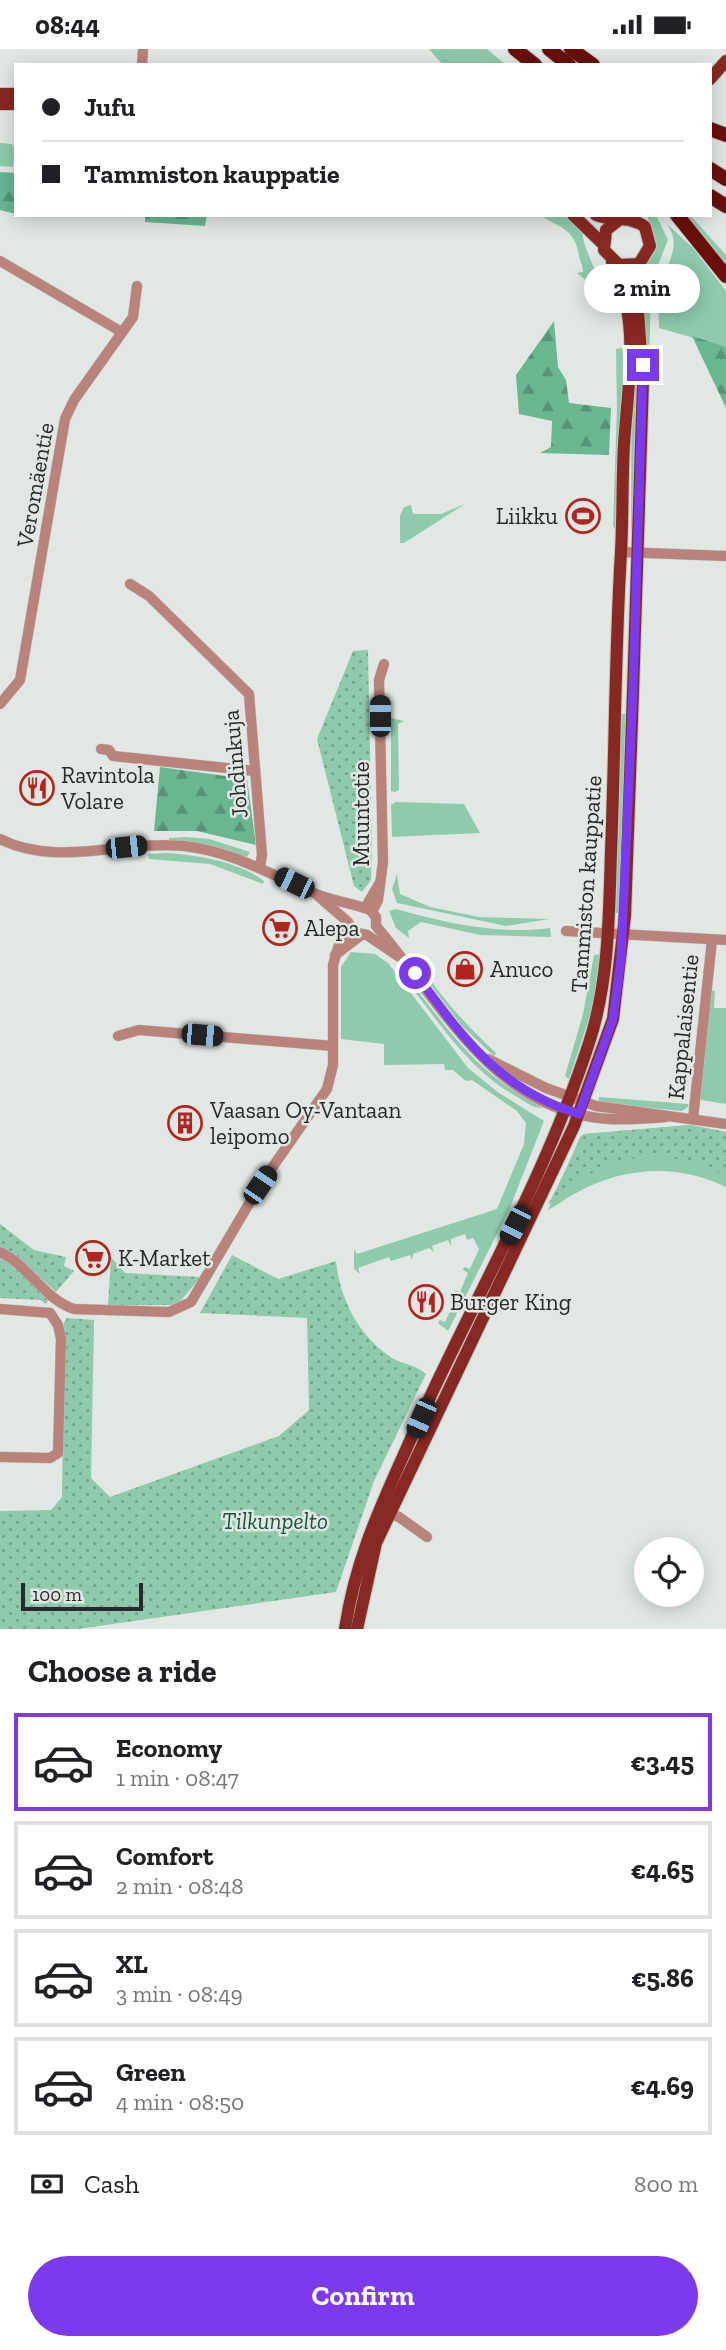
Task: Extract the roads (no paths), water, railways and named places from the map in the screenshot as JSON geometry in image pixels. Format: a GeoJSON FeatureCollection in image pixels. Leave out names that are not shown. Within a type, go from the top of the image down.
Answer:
{"type":"FeatureCollection","features":[{"type":"Feature","properties":{"kind":"highway"},"geometry":{"type":"LineString","coordinates":[[513,49],[531,63]]}},
{"type":"Feature","properties":{"kind":"highway"},"geometry":{"type":"LineString","coordinates":[[549,49],[566,63]]}},
{"type":"Feature","properties":{"kind":"highway"},"geometry":{"type":"LineString","coordinates":[[571,49],[590,63]]}},
{"type":"Feature","properties":{"kind":"highway"},"geometry":{"type":"LineString","coordinates":[[679,217],[726,276]]}},
{"type":"Feature","properties":{"kind":"main road"},"geometry":{"type":"LineString","coordinates":[[712,77],[726,61]]}},
{"type":"Feature","properties":{"kind":"main road"},"geometry":{"type":"LineString","coordinates":[[575,217],[603,244],[612,262],[626,266],[639,264],[650,246],[644,221],[623,218],[606,230],[603,244]]}},
{"type":"Feature","properties":{"kind":"main road","name":"Tammiston kauppatie"},"geometry":{"type":"LineString","coordinates":[[357,1629],[385,1511],[456,1338],[515,1225],[566,1103],[590,1040],[603,982],[607,934],[624,443],[631,380],[629,317],[623,285],[612,262]]}},
{"type":"Feature","properties":{"kind":"main road","name":"Tammiston kauppatie"},"geometry":{"type":"LineString","coordinates":[[345,1629],[351,1588],[366,1539],[385,1511],[581,1108],[613,1019],[623,935],[643,381],[636,283],[639,264]]}},
{"type":"Feature","properties":{"kind":"street"},"geometry":{"type":"LineString","coordinates":[[0,261],[120,331]]}},
{"type":"Feature","properties":{"kind":"street","name":"Veromäentie"},"geometry":{"type":"LineString","coordinates":[[0,704],[20,680],[65,419],[74,400],[120,331],[133,317],[137,286]]}},
{"type":"Feature","properties":{"kind":"street"},"geometry":{"type":"LineString","coordinates":[[621,552],[726,556]]}},
{"type":"Feature","properties":{"kind":"street","name":"Johdinkuja"},"geometry":{"type":"LineString","coordinates":[[130,584],[149,596],[248,694],[260,867]]}},
{"type":"Feature","properties":{"kind":"street","name":"Muuntotie"},"geometry":{"type":"LineString","coordinates":[[365,909],[378,900],[383,862],[379,680],[384,664]]}},
{"type":"Feature","properties":{"kind":"street"},"geometry":{"type":"LineString","coordinates":[[101,749],[109,750],[113,755],[255,771]]}},
{"type":"Feature","properties":{"kind":"street"},"geometry":{"type":"LineString","coordinates":[[0,838],[20,847],[46,852],[140,845],[184,846],[207,849],[260,867],[314,893],[365,909],[454,1025],[508,1082],[581,1108],[693,1118],[726,1124]]}},
{"type":"Feature","properties":{"kind":"street"},"geometry":{"type":"LineString","coordinates":[[314,893],[349,924],[405,960]]}},
{"type":"Feature","properties":{"kind":"street"},"geometry":{"type":"LineString","coordinates":[[0,1252],[19,1264],[60,1302],[74,1309],[169,1312],[191,1302],[260,1185],[323,1098],[331,1078],[334,1046],[335,956],[351,913],[365,909]]}},
{"type":"Feature","properties":{"kind":"street"},"geometry":{"type":"LineString","coordinates":[[335,956],[376,926]]}},
{"type":"Feature","properties":{"kind":"street"},"geometry":{"type":"LineString","coordinates":[[566,931],[726,940]]}},
{"type":"Feature","properties":{"kind":"street","name":"Kappalaisentie"},"geometry":{"type":"LineString","coordinates":[[693,1118],[712,940]]}},
{"type":"Feature","properties":{"kind":"street"},"geometry":{"type":"LineString","coordinates":[[118,1036],[139,1030],[334,1046]]}},
{"type":"Feature","properties":{"kind":"street"},"geometry":{"type":"LineString","coordinates":[[50,1313],[60,1302]]}},
{"type":"Feature","properties":{"kind":"street"},"geometry":{"type":"LineString","coordinates":[[0,1309],[50,1313]]}},
{"type":"Feature","properties":{"kind":"street"},"geometry":{"type":"LineString","coordinates":[[0,1457],[50,1458],[58,1453],[61,1339],[58,1325],[50,1313]]}},
{"type":"Feature","properties":{"kind":"street"},"geometry":{"type":"LineString","coordinates":[[385,1511],[427,1537]]}},
{"type":"Feature","properties":{"kind":"place","name":"Liikku"},"geometry":{"type":"Point","coordinates":[583,516]}},
{"type":"Feature","properties":{"kind":"place","name":"Ravintola Volare"},"geometry":{"type":"Point","coordinates":[37,788]}},
{"type":"Feature","properties":{"kind":"place","name":"Alepa"},"geometry":{"type":"Point","coordinates":[280,928]}},
{"type":"Feature","properties":{"kind":"place","name":"Anuco"},"geometry":{"type":"Point","coordinates":[465,969]}},
{"type":"Feature","properties":{"kind":"place","name":"Vaasan Oy-Vantaan leipomo"},"geometry":{"type":"Point","coordinates":[185,1123]}},
{"type":"Feature","properties":{"kind":"place","name":"K-Market"},"geometry":{"type":"Point","coordinates":[93,1258]}},
{"type":"Feature","properties":{"kind":"place","name":"Burger King"},"geometry":{"type":"Point","coordinates":[426,1302]}},
{"type":"Feature","properties":{"kind":"park label","name":"Tilkunpelto"},"geometry":{"type":"Point","coordinates":[275,1521]}}]}
